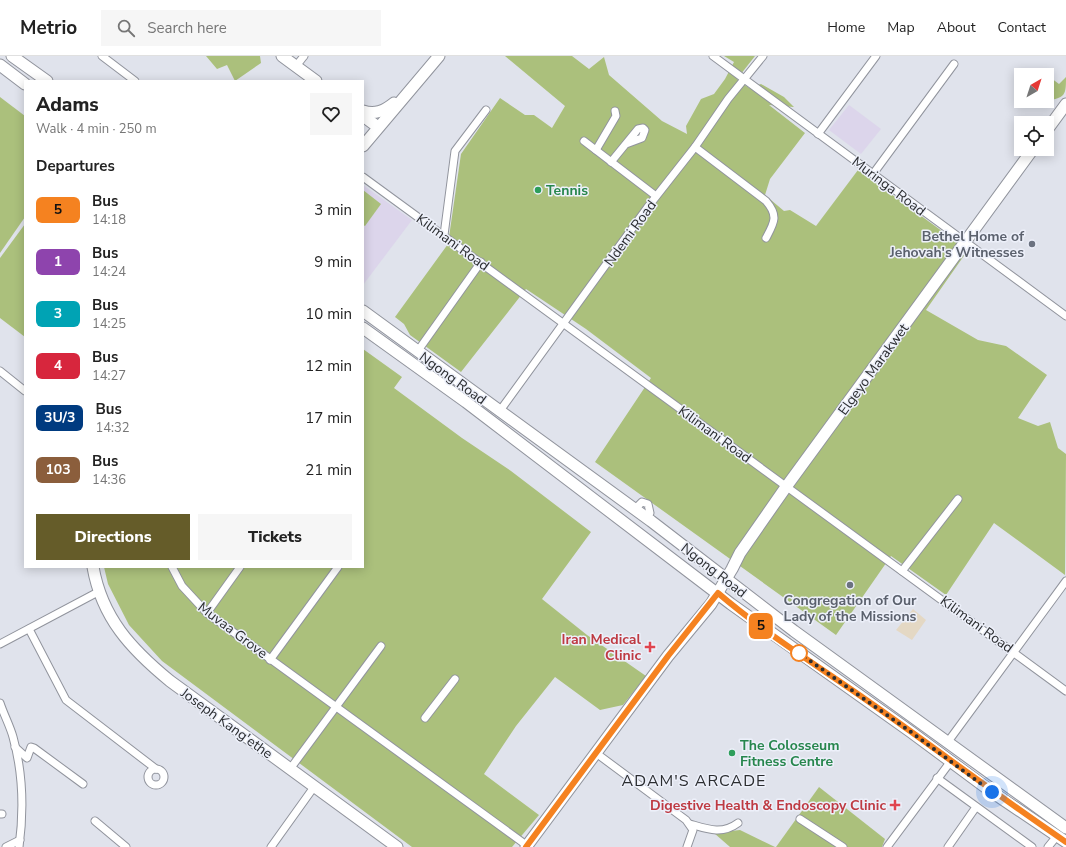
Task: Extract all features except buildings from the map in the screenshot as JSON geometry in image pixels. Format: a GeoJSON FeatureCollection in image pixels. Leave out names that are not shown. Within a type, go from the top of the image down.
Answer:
{"type":"FeatureCollection","features":[{"type":"Feature","properties":{"kind":"main road"},"geometry":{"type":"LineString","coordinates":[[12,56],[46,80]]}},
{"type":"Feature","properties":{"kind":"main road"},"geometry":{"type":"LineString","coordinates":[[282,56],[315,80]]}},
{"type":"Feature","properties":{"kind":"main road"},"geometry":{"type":"LineString","coordinates":[[364,145],[439,56]]}},
{"type":"Feature","properties":{"kind":"main road"},"geometry":{"type":"LineString","coordinates":[[0,65],[24,83]]}},
{"type":"Feature","properties":{"kind":"main road"},"geometry":{"type":"LineString","coordinates":[[364,111],[374,113],[380,112],[404,96]]}},
{"type":"Feature","properties":{"kind":"main road"},"geometry":{"type":"LineString","coordinates":[[1054,120],[1066,104]]}},
{"type":"Feature","properties":{"kind":"main road"},"geometry":{"type":"LineString","coordinates":[[364,117],[378,127]]}},
{"type":"Feature","properties":{"kind":"main road","name":"Elgeyo Marakwet"},"geometry":{"type":"LineString","coordinates":[[527,847],[596,753],[718,593],[740,553],[786,486],[1028,156]]}},
{"type":"Feature","properties":{"kind":"main road","name":"Ngong Road"},"geometry":{"type":"LineString","coordinates":[[364,312],[499,412],[646,517],[794,632],[1066,828]]}},
{"type":"Feature","properties":{"kind":"main road","name":"Ngong Road"},"geometry":{"type":"LineString","coordinates":[[364,329],[460,398],[767,630],[951,761],[992,792],[1061,839]]}},
{"type":"Feature","properties":{"kind":"main road","name":"Joseph Kang'ethe"},"geometry":{"type":"LineString","coordinates":[[93,568],[98,592],[119,629],[133,648],[144,659],[170,681],[397,847]]}},
{"type":"Feature","properties":{"kind":"street"},"geometry":{"type":"LineString","coordinates":[[102,56],[134,80]]}},
{"type":"Feature","properties":{"kind":"street"},"geometry":{"type":"LineString","coordinates":[[111,63],[116,56]]}},
{"type":"Feature","properties":{"kind":"street"},"geometry":{"type":"LineString","coordinates":[[296,66],[304,56]]}},
{"type":"Feature","properties":{"kind":"street","name":"Muringa Road"},"geometry":{"type":"LineString","coordinates":[[713,56],[1066,316]]}},
{"type":"Feature","properties":{"kind":"street","name":"Ndemi Road"},"geometry":{"type":"LineString","coordinates":[[499,412],[656,196],[695,147],[744,79],[763,56]]}},
{"type":"Feature","properties":{"kind":"street"},"geometry":{"type":"LineString","coordinates":[[818,134],[876,56]]}},
{"type":"Feature","properties":{"kind":"street"},"geometry":{"type":"LineString","coordinates":[[873,174],[954,64]]}},
{"type":"Feature","properties":{"kind":"street"},"geometry":{"type":"LineString","coordinates":[[444,235],[455,151],[486,110]]}},
{"type":"Feature","properties":{"kind":"street"},"geometry":{"type":"LineString","coordinates":[[596,150],[616,116],[614,110]]}},
{"type":"Feature","properties":{"kind":"street"},"geometry":{"type":"LineString","coordinates":[[584,141],[656,196]]}},
{"type":"Feature","properties":{"kind":"street"},"geometry":{"type":"LineString","coordinates":[[611,162],[626,144]]}},
{"type":"Feature","properties":{"kind":"street"},"geometry":{"type":"LineString","coordinates":[[695,147],[772,207],[775,214],[774,221],[766,238]]}},
{"type":"Feature","properties":{"kind":"street","name":"Kilimani Road"},"geometry":{"type":"LineString","coordinates":[[364,178],[1066,691]]}},
{"type":"Feature","properties":{"kind":"street"},"geometry":{"type":"LineString","coordinates":[[417,352],[481,262]]}},
{"type":"Feature","properties":{"kind":"street"},"geometry":{"type":"LineString","coordinates":[[0,371],[24,390]]}},
{"type":"Feature","properties":{"kind":"street"},"geometry":{"type":"LineString","coordinates":[[902,571],[958,499]]}},
{"type":"Feature","properties":{"kind":"street","name":"Muvaa Grove"},"geometry":{"type":"LineString","coordinates":[[173,568],[189,596],[207,613],[270,660],[337,568]]}},
{"type":"Feature","properties":{"kind":"street"},"geometry":{"type":"LineString","coordinates":[[207,613],[239,568]]}},
{"type":"Feature","properties":{"kind":"street"},"geometry":{"type":"LineString","coordinates":[[947,742],[1066,581]]}},
{"type":"Feature","properties":{"kind":"street"},"geometry":{"type":"LineString","coordinates":[[0,644],[98,592]]}},
{"type":"Feature","properties":{"kind":"street"},"geometry":{"type":"LineString","coordinates":[[29,629],[66,700],[156,768]]}},
{"type":"Feature","properties":{"kind":"street"},"geometry":{"type":"LineString","coordinates":[[290,769],[381,646]]}},
{"type":"Feature","properties":{"kind":"street"},"geometry":{"type":"LineString","coordinates":[[270,660],[527,847]]}},
{"type":"Feature","properties":{"kind":"street"},"geometry":{"type":"LineString","coordinates":[[426,718],[455,679]]}},
{"type":"Feature","properties":{"kind":"street"},"geometry":{"type":"LineString","coordinates":[[0,705],[15,747],[23,802],[20,844],[6,847]]}},
{"type":"Feature","properties":{"kind":"street"},"geometry":{"type":"LineString","coordinates":[[15,747],[27,758],[31,747],[34,748],[83,784]]}},
{"type":"Feature","properties":{"kind":"street"},"geometry":{"type":"LineString","coordinates":[[596,753],[690,824],[723,831],[738,823]]}},
{"type":"Feature","properties":{"kind":"street"},"geometry":{"type":"LineString","coordinates":[[887,847],[936,778],[951,761]]}},
{"type":"Feature","properties":{"kind":"street"},"geometry":{"type":"LineString","coordinates":[[936,778],[1032,847]]}},
{"type":"Feature","properties":{"kind":"street"},"geometry":{"type":"LineString","coordinates":[[271,847],[314,787]]}},
{"type":"Feature","properties":{"kind":"street"},"geometry":{"type":"LineString","coordinates":[[948,847],[976,807]]}},
{"type":"Feature","properties":{"kind":"street"},"geometry":{"type":"LineString","coordinates":[[800,819],[843,847]]}},
{"type":"Feature","properties":{"kind":"street"},"geometry":{"type":"LineString","coordinates":[[95,820],[126,847]]}},
{"type":"Feature","properties":{"kind":"street"},"geometry":{"type":"LineString","coordinates":[[687,847],[692,834],[690,824]]}},
{"type":"Feature","properties":{"kind":"street"},"geometry":{"type":"LineString","coordinates":[[1048,847],[1061,839]]}},
{"type":"Feature","properties":{"kind":"shaded area"},"geometry":{"type":"Polygon","coordinates":[[[849,105],[881,129],[861,154],[829,130],[849,105]]]}},
{"type":"Feature","properties":{"kind":"shaded area"},"geometry":{"type":"Polygon","coordinates":[[[364,186],[412,220],[364,284],[364,186]]]}},
{"type":"Feature","properties":{"kind":"shaded area"},"geometry":{"type":"Polygon","coordinates":[[[913,609],[926,620],[912,640],[896,630],[913,609]]]}},
{"type":"Feature","properties":{"kind":"green space"},"geometry":{"type":"Polygon","coordinates":[[[206,56],[260,56],[261,63],[236,80],[234,80],[227,65],[217,69],[206,56]]]}},
{"type":"Feature","properties":{"kind":"green space"},"geometry":{"type":"Polygon","coordinates":[[[505,56],[572,56],[589,69],[604,57],[609,75],[662,121],[687,134],[686,126],[701,99],[714,94],[725,79],[734,62],[724,56],[755,56],[737,79],[749,88],[761,84],[784,97],[794,107],[769,105],[805,133],[770,179],[765,195],[784,211],[790,210],[816,226],[858,170],[968,250],[926,310],[978,340],[1006,346],[1047,375],[1018,418],[1038,426],[1050,422],[1058,448],[1066,454],[1065,575],[994,523],[946,595],[891,556],[836,635],[595,462],[651,378],[586,329],[526,289],[461,372],[410,335],[404,324],[395,317],[448,244],[461,154],[500,98],[525,115],[534,115],[552,128],[565,106],[505,56]]]}},
{"type":"Feature","properties":{"kind":"green space"},"geometry":{"type":"Polygon","coordinates":[[[1066,77],[1065,92],[1061,97],[1054,99],[1054,80],[1059,84],[1066,77]]]}},
{"type":"Feature","properties":{"kind":"green space"},"geometry":{"type":"Polygon","coordinates":[[[0,97],[24,115],[24,218],[0,253],[0,97]]]}},
{"type":"Feature","properties":{"kind":"green space"},"geometry":{"type":"Polygon","coordinates":[[[364,191],[381,204],[364,226],[364,191]]]}},
{"type":"Feature","properties":{"kind":"green space"},"geometry":{"type":"Polygon","coordinates":[[[24,225],[24,336],[0,318],[0,258],[24,225]]]}},
{"type":"Feature","properties":{"kind":"green space"},"geometry":{"type":"Polygon","coordinates":[[[364,350],[402,377],[394,388],[462,438],[511,471],[591,532],[542,599],[587,635],[646,676],[623,705],[600,710],[555,677],[516,726],[484,774],[539,815],[512,847],[412,847],[162,661],[129,625],[108,584],[104,568],[364,568],[364,350]]]}},
{"type":"Feature","properties":{"kind":"green space"},"geometry":{"type":"Polygon","coordinates":[[[819,787],[885,839],[882,847],[776,847],[819,787]]]}},
{"type":"Feature","properties":{"kind":"green space"},"geometry":{"type":"Polygon","coordinates":[[[740,830],[775,847],[730,847],[714,833],[740,830]]]}},
{"type":"Feature","properties":{"kind":"bus line","name":"5"},"geometry":{"type":"LineString","coordinates":[[526,847],[668,656],[711,604],[718,593],[773,635],[888,715],[992,792],[1066,842]]}},
{"type":"Feature","properties":{"kind":"place","name":"Tennis"},"geometry":{"type":"Point","coordinates":[538,190]}},
{"type":"Feature","properties":{"kind":"place","name":"Bethel Home of Jehovah's Witnesses"},"geometry":{"type":"Point","coordinates":[1032,244]}},
{"type":"Feature","properties":{"kind":"place","name":"Congregation of Our Lady of the Missions"},"geometry":{"type":"Point","coordinates":[850,585]}},
{"type":"Feature","properties":{"kind":"place","name":"Iran Medical Clinic"},"geometry":{"type":"Point","coordinates":[650,647]}},
{"type":"Feature","properties":{"kind":"place","name":"The Colosseum Fitness Centre"},"geometry":{"type":"Point","coordinates":[732,753]}},
{"type":"Feature","properties":{"kind":"place","name":"Digestive Health & Endoscopy Clinic"},"geometry":{"type":"Point","coordinates":[895,805]}},
{"type":"Feature","properties":{"kind":"district","name":"ADAM'S ARCADE"},"geometry":{"type":"Point","coordinates":[694,780]}},
{"type":"Feature","properties":{"kind":"route"},"geometry":{"type":"LineString","coordinates":[[799,653],[877,707],[992,792]]}}]}
